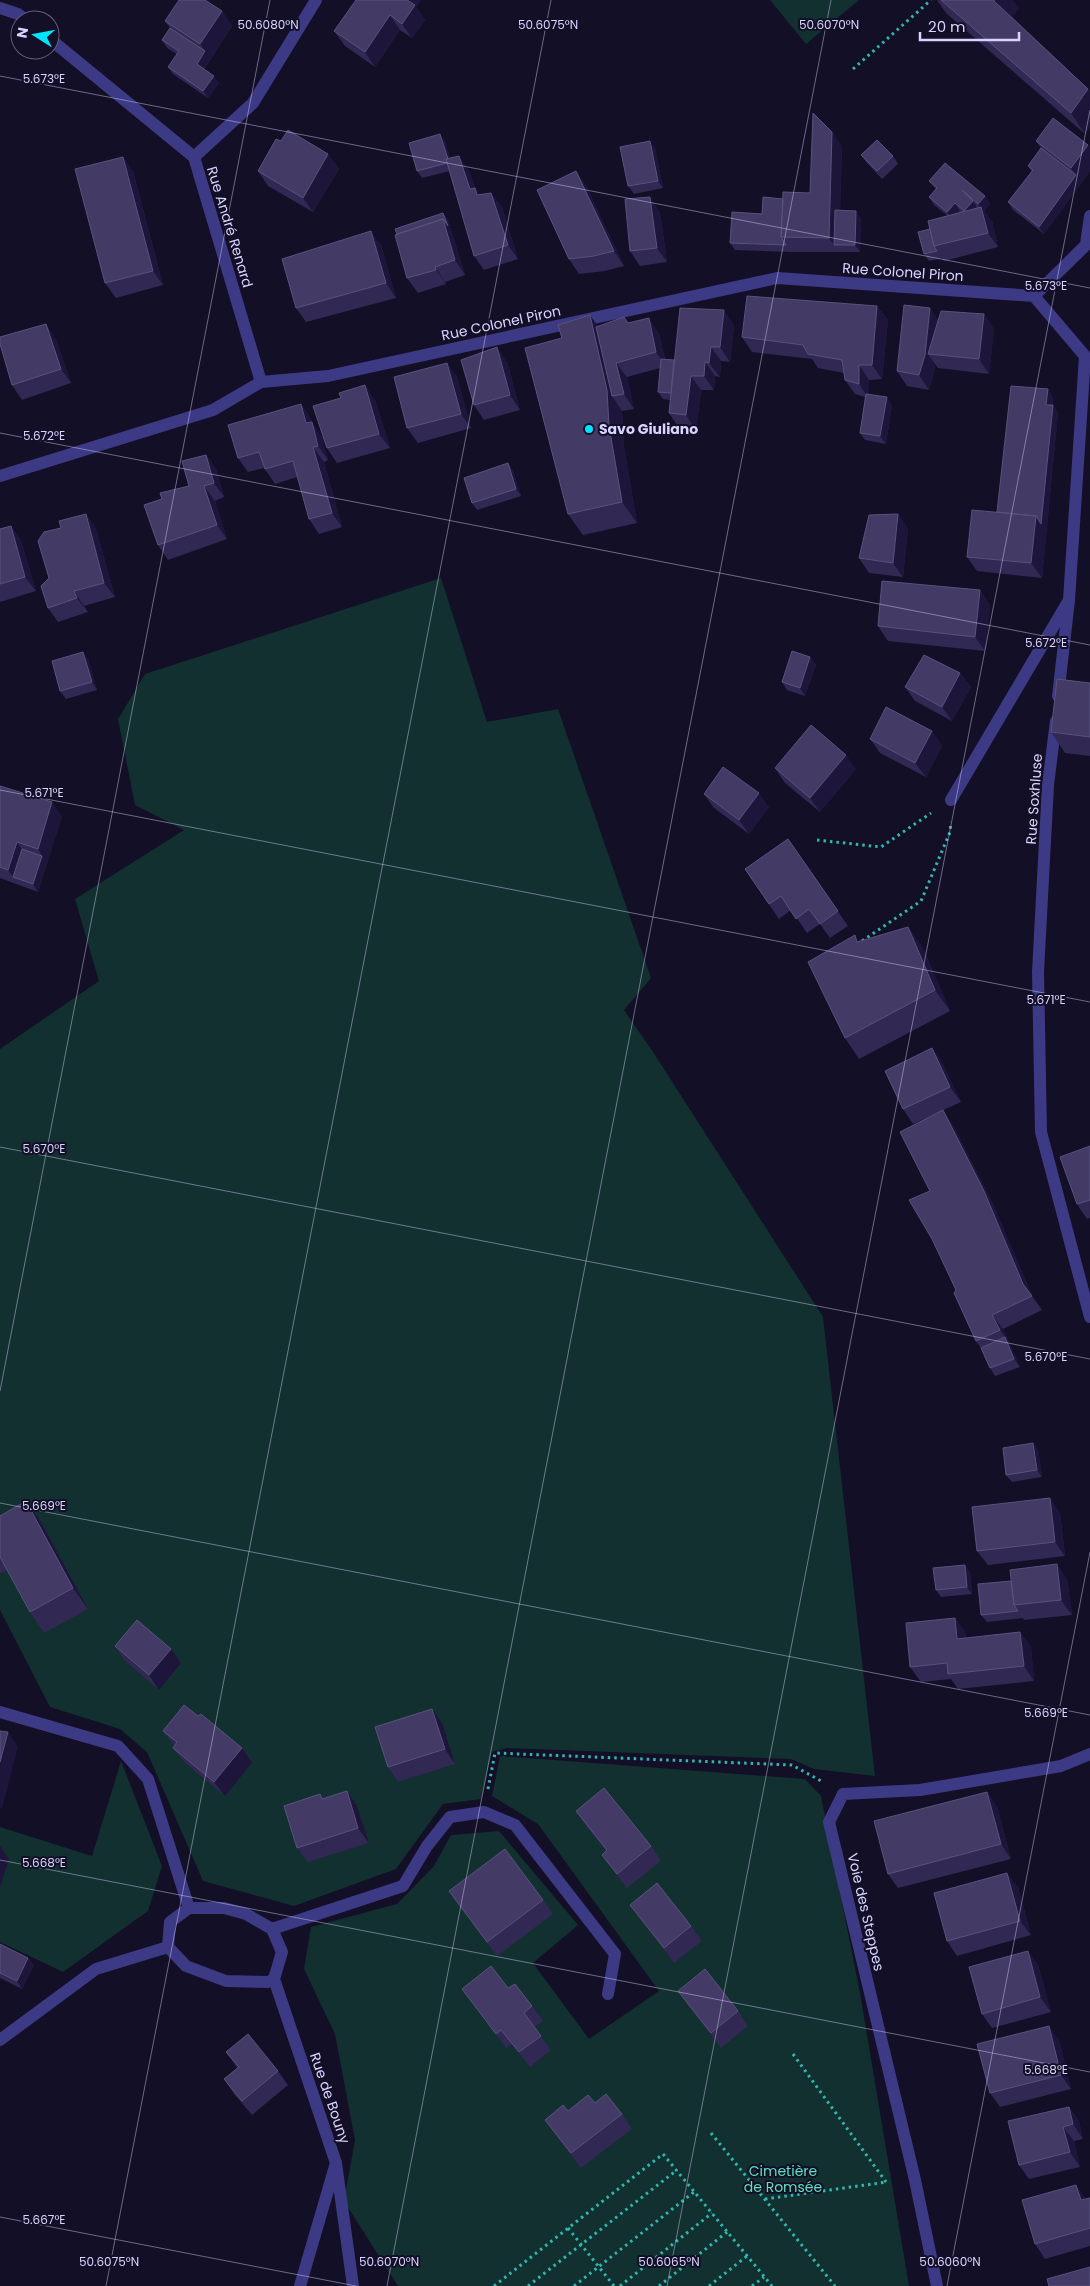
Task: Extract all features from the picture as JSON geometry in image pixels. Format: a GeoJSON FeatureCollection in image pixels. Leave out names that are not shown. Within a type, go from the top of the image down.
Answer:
{"type":"FeatureCollection","features":[{"type":"Feature","properties":{"kind":"street","name":"Rue André Renard"},"geometry":{"type":"LineString","coordinates":[[261,382],[194,157],[253,103],[316,0]]}},
{"type":"Feature","properties":{"kind":"street"},"geometry":{"type":"LineString","coordinates":[[60,48],[194,157]]}},
{"type":"Feature","properties":{"kind":"street"},"geometry":{"type":"LineString","coordinates":[[1034,296],[1088,242],[1090,216]]}},
{"type":"Feature","properties":{"kind":"street","name":"Rue Colonel Piron"},"geometry":{"type":"LineString","coordinates":[[0,476],[213,410],[261,382],[328,376],[777,278],[1034,296]]}},
{"type":"Feature","properties":{"kind":"street","name":"Rue Soxhluse"},"geometry":{"type":"LineString","coordinates":[[1034,296],[1085,356],[1069,600],[1048,785],[1038,962],[1041,1132],[1090,1317]]}},
{"type":"Feature","properties":{"kind":"street"},"geometry":{"type":"LineString","coordinates":[[951,800],[1069,600]]}},
{"type":"Feature","properties":{"kind":"street"},"geometry":{"type":"LineString","coordinates":[[0,1712],[118,1746],[148,1779],[189,1908]]}},
{"type":"Feature","properties":{"kind":"street"},"geometry":{"type":"LineString","coordinates":[[843,1794],[920,1790],[1061,1766],[1090,1754]]}},
{"type":"Feature","properties":{"kind":"street","name":"Voie des Steppes"},"geometry":{"type":"LineString","coordinates":[[843,1794],[829,1822],[915,2180],[937,2286]]}},
{"type":"Feature","properties":{"kind":"street"},"geometry":{"type":"LineString","coordinates":[[272,1929],[403,1886],[427,1846],[450,1817],[484,1812],[515,1825],[615,1954],[608,1994]]}},
{"type":"Feature","properties":{"kind":"street"},"geometry":{"type":"LineString","coordinates":[[189,1908],[224,1908],[246,1914],[272,1929],[282,1952],[274,1979],[268,1982],[226,1981],[186,1966],[168,1947],[170,1922],[189,1908]]}},
{"type":"Feature","properties":{"kind":"street"},"geometry":{"type":"LineString","coordinates":[[0,2040],[96,1970],[168,1947]]}},
{"type":"Feature","properties":{"kind":"street","name":"Rue de Bouny"},"geometry":{"type":"LineString","coordinates":[[274,1979],[336,2163],[300,2286]]}},
{"type":"Feature","properties":{"kind":"street"},"geometry":{"type":"LineString","coordinates":[[336,2163],[353,2286]]}},
{"type":"Feature","properties":{"kind":"path"},"geometry":{"type":"LineString","coordinates":[[853,68],[931,0]]}},
{"type":"Feature","properties":{"kind":"path"},"geometry":{"type":"LineString","coordinates":[[818,840],[881,847],[951,800]]}},
{"type":"Feature","properties":{"kind":"path"},"geometry":{"type":"LineString","coordinates":[[854,947],[921,901],[950,832],[951,800]]}},
{"type":"Feature","properties":{"kind":"path"},"geometry":{"type":"LineString","coordinates":[[484,1812],[495,1753],[792,1765],[843,1794]]}},
{"type":"Feature","properties":{"kind":"path"},"geometry":{"type":"LineString","coordinates":[[793,2054],[886,2182]]}},
{"type":"Feature","properties":{"kind":"path"},"geometry":{"type":"LineString","coordinates":[[711,2133],[835,2286]]}},
{"type":"Feature","properties":{"kind":"path"},"geometry":{"type":"LineString","coordinates":[[494,2286],[663,2154],[772,2286]]}},
{"type":"Feature","properties":{"kind":"path"},"geometry":{"type":"LineString","coordinates":[[528,2286],[677,2170]]}},
{"type":"Feature","properties":{"kind":"path"},"geometry":{"type":"LineString","coordinates":[[765,2199],[886,2182],[915,2180]]}},
{"type":"Feature","properties":{"kind":"path"},"geometry":{"type":"LineString","coordinates":[[574,2286],[694,2192]]}},
{"type":"Feature","properties":{"kind":"path"},"geometry":{"type":"LineString","coordinates":[[620,2286],[712,2213]]}},
{"type":"Feature","properties":{"kind":"path"},"geometry":{"type":"LineString","coordinates":[[568,2228],[614,2286]]}},
{"type":"Feature","properties":{"kind":"path"},"geometry":{"type":"LineString","coordinates":[[659,2286],[727,2232]]}},
{"type":"Feature","properties":{"kind":"path"},"geometry":{"type":"LineString","coordinates":[[709,2286],[747,2256]]}},
{"type":"Feature","properties":{"kind":"path"},"geometry":{"type":"LineString","coordinates":[[752,2286],[764,2277]]}},
{"type":"Feature","properties":{"kind":"green space"},"geometry":{"type":"Polygon","coordinates":[[[770,0],[859,0],[806,44],[770,0]]]}},
{"type":"Feature","properties":{"kind":"green space"},"geometry":{"type":"Polygon","coordinates":[[[441,578],[487,722],[558,709],[651,978],[624,1010],[655,1055],[823,1317],[875,1776],[814,1769],[791,1759],[507,1748],[492,1752],[481,1799],[443,1804],[396,1869],[294,1906],[203,1881],[147,1752],[120,1729],[50,1707],[0,1610],[0,1049],[99,981],[75,899],[184,830],[135,805],[118,719],[145,674],[441,578]]]}},
{"type":"Feature","properties":{"kind":"green space","name":"Cimetière de Romsée"},"geometry":{"type":"Polygon","coordinates":[[[500,1756],[805,1779],[821,1796],[860,1993],[909,2286],[398,2286],[344,2201],[355,2140],[335,2034],[304,1969],[311,1927],[397,1904],[434,1866],[451,1835],[499,1831],[578,1925],[533,1963],[589,2039],[659,1991],[538,1824],[492,1796],[500,1756]]]}},
{"type":"Feature","properties":{"kind":"green space"},"geometry":{"type":"Polygon","coordinates":[[[121,1761],[162,1866],[148,1911],[63,1972],[0,1942],[0,1827],[92,1856],[121,1761]]]}},
{"type":"Feature","properties":{"kind":"building"},"geometry":{"type":"Polygon","coordinates":[[[179,0],[205,0],[222,11],[200,44],[165,21],[179,0]]]}},
{"type":"Feature","properties":{"kind":"building"},"geometry":{"type":"Polygon","coordinates":[[[356,0],[407,0],[415,5],[402,24],[390,15],[365,52],[334,31],[356,0]]]}},
{"type":"Feature","properties":{"kind":"building"},"geometry":{"type":"Polygon","coordinates":[[[941,0],[994,0],[1088,89],[1071,113],[941,0]]]}},
{"type":"Feature","properties":{"kind":"building"},"geometry":{"type":"Polygon","coordinates":[[[170,28],[205,51],[197,64],[214,76],[203,91],[168,67],[179,51],[162,40],[170,28]]]}},
{"type":"Feature","properties":{"kind":"building"},"geometry":{"type":"Polygon","coordinates":[[[813,113],[832,132],[829,238],[781,237],[783,192],[810,193],[813,113]]]}},
{"type":"Feature","properties":{"kind":"building"},"geometry":{"type":"Polygon","coordinates":[[[1053,118],[1088,145],[1071,168],[1036,141],[1053,118]]]}},
{"type":"Feature","properties":{"kind":"building"},"geometry":{"type":"Polygon","coordinates":[[[288,130],[328,154],[303,198],[258,171],[276,139],[281,141],[288,130]]]}},
{"type":"Feature","properties":{"kind":"building"},"geometry":{"type":"Polygon","coordinates":[[[440,134],[448,159],[446,159],[447,163],[417,171],[409,143],[440,134]]]}},
{"type":"Feature","properties":{"kind":"building"},"geometry":{"type":"Polygon","coordinates":[[[877,140],[893,156],[877,171],[861,155],[877,140]]]}},
{"type":"Feature","properties":{"kind":"building"},"geometry":{"type":"Polygon","coordinates":[[[650,141],[658,181],[628,186],[620,147],[650,141]]]}},
{"type":"Feature","properties":{"kind":"building"},"geometry":{"type":"Polygon","coordinates":[[[1041,148],[1076,175],[1039,227],[1008,202],[1033,170],[1028,166],[1041,148]]]}},
{"type":"Feature","properties":{"kind":"building"},"geometry":{"type":"Polygon","coordinates":[[[459,156],[470,189],[475,188],[477,195],[491,193],[508,245],[474,256],[446,159],[459,156]]]}},
{"type":"Feature","properties":{"kind":"building"},"geometry":{"type":"Polygon","coordinates":[[[123,157],[153,271],[105,283],[75,169],[123,157]]]}},
{"type":"Feature","properties":{"kind":"building"},"geometry":{"type":"Polygon","coordinates":[[[945,163],[985,196],[978,204],[962,190],[973,201],[964,211],[955,203],[947,212],[929,197],[937,188],[929,181],[945,163]]]}},
{"type":"Feature","properties":{"kind":"building"},"geometry":{"type":"Polygon","coordinates":[[[576,171],[614,251],[569,259],[537,190],[576,171]]]}},
{"type":"Feature","properties":{"kind":"building"},"geometry":{"type":"Polygon","coordinates":[[[650,197],[657,248],[630,251],[625,199],[650,197]]]}},
{"type":"Feature","properties":{"kind":"building"},"geometry":{"type":"Polygon","coordinates":[[[763,197],[783,199],[781,237],[786,245],[730,243],[732,212],[762,214],[763,197]]]}},
{"type":"Feature","properties":{"kind":"building"},"geometry":{"type":"Polygon","coordinates":[[[981,207],[988,233],[934,246],[928,221],[981,207]]]}},
{"type":"Feature","properties":{"kind":"building"},"geometry":{"type":"Polygon","coordinates":[[[835,210],[856,211],[855,245],[834,245],[835,210]]]}},
{"type":"Feature","properties":{"kind":"building"},"geometry":{"type":"Polygon","coordinates":[[[443,213],[448,226],[443,219],[397,234],[395,229],[443,213]]]}},
{"type":"Feature","properties":{"kind":"building"},"geometry":{"type":"Polygon","coordinates":[[[443,219],[455,260],[435,267],[436,270],[407,278],[395,235],[443,219]]]}},
{"type":"Feature","properties":{"kind":"building"},"geometry":{"type":"Polygon","coordinates":[[[930,229],[937,251],[924,254],[918,232],[930,229]]]}},
{"type":"Feature","properties":{"kind":"building"},"geometry":{"type":"Polygon","coordinates":[[[371,231],[386,283],[296,308],[282,259],[371,231]]]}},
{"type":"Feature","properties":{"kind":"building"},"geometry":{"type":"Polygon","coordinates":[[[747,296],[877,306],[872,365],[859,365],[859,384],[845,380],[842,360],[808,354],[803,345],[742,337],[747,296]]]}},
{"type":"Feature","properties":{"kind":"building"},"geometry":{"type":"Polygon","coordinates":[[[904,305],[930,308],[925,355],[919,375],[897,371],[904,305]]]}},
{"type":"Feature","properties":{"kind":"building"},"geometry":{"type":"Polygon","coordinates":[[[680,308],[724,310],[720,347],[711,347],[709,363],[705,362],[704,376],[691,376],[686,415],[669,413],[680,308]]]}},
{"type":"Feature","properties":{"kind":"building"},"geometry":{"type":"Polygon","coordinates":[[[941,311],[984,314],[979,359],[928,354],[941,311]]]}},
{"type":"Feature","properties":{"kind":"building","name":"Savo Giuliano"},"geometry":{"type":"Polygon","coordinates":[[[590,315],[607,390],[609,426],[622,502],[568,514],[525,348],[562,338],[558,325],[590,315]]]}},
{"type":"Feature","properties":{"kind":"building"},"geometry":{"type":"Polygon","coordinates":[[[624,317],[628,323],[649,318],[656,352],[616,363],[624,394],[612,396],[596,327],[624,317]]]}},
{"type":"Feature","properties":{"kind":"building"},"geometry":{"type":"Polygon","coordinates":[[[46,324],[61,369],[12,385],[0,344],[0,337],[46,324]]]}},
{"type":"Feature","properties":{"kind":"building"},"geometry":{"type":"Polygon","coordinates":[[[497,347],[510,395],[474,405],[461,360],[497,347]]]}},
{"type":"Feature","properties":{"kind":"building"},"geometry":{"type":"Polygon","coordinates":[[[661,359],[674,360],[671,393],[658,392],[661,359]]]}},
{"type":"Feature","properties":{"kind":"building"},"geometry":{"type":"Polygon","coordinates":[[[447,363],[461,414],[407,428],[394,377],[447,363]]]}},
{"type":"Feature","properties":{"kind":"building"},"geometry":{"type":"Polygon","coordinates":[[[365,385],[379,434],[327,448],[313,406],[341,398],[339,393],[365,385]]]}},
{"type":"Feature","properties":{"kind":"building"},"geometry":{"type":"Polygon","coordinates":[[[1011,386],[1048,389],[1046,405],[1053,405],[1041,524],[1036,516],[997,512],[1011,386]]]}},
{"type":"Feature","properties":{"kind":"building"},"geometry":{"type":"Polygon","coordinates":[[[866,394],[887,397],[880,436],[860,433],[866,394]]]}},
{"type":"Feature","properties":{"kind":"building"},"geometry":{"type":"Polygon","coordinates":[[[301,404],[306,423],[312,422],[318,446],[313,447],[332,513],[309,519],[293,461],[265,469],[259,452],[238,458],[228,425],[301,404]]]}},
{"type":"Feature","properties":{"kind":"building"},"geometry":{"type":"Polygon","coordinates":[[[206,455],[214,483],[204,486],[217,525],[158,545],[144,505],[162,499],[160,493],[189,486],[182,461],[206,455]]]}},
{"type":"Feature","properties":{"kind":"building"},"geometry":{"type":"Polygon","coordinates":[[[508,463],[516,489],[472,503],[464,478],[508,463]]]}},
{"type":"Feature","properties":{"kind":"building"},"geometry":{"type":"Polygon","coordinates":[[[972,510],[1036,516],[1031,563],[967,557],[972,510]]]}},
{"type":"Feature","properties":{"kind":"building"},"geometry":{"type":"Polygon","coordinates":[[[86,514],[104,583],[74,591],[77,598],[48,608],[41,586],[49,578],[38,541],[44,532],[61,528],[59,521],[86,514]]]}},
{"type":"Feature","properties":{"kind":"building"},"geometry":{"type":"Polygon","coordinates":[[[898,514],[893,563],[859,558],[869,515],[898,514]]]}},
{"type":"Feature","properties":{"kind":"building"},"geometry":{"type":"Polygon","coordinates":[[[11,526],[25,577],[0,584],[0,529],[11,526]]]}},
{"type":"Feature","properties":{"kind":"building"},"geometry":{"type":"Polygon","coordinates":[[[882,581],[980,590],[975,637],[878,626],[882,581]]]}},
{"type":"Feature","properties":{"kind":"building"},"geometry":{"type":"Polygon","coordinates":[[[792,651],[810,657],[800,688],[782,682],[792,651]]]}},
{"type":"Feature","properties":{"kind":"building"},"geometry":{"type":"Polygon","coordinates":[[[83,652],[92,682],[60,691],[52,661],[83,652]]]}},
{"type":"Feature","properties":{"kind":"building"},"geometry":{"type":"Polygon","coordinates":[[[924,655],[960,673],[942,707],[905,687],[924,655]]]}},
{"type":"Feature","properties":{"kind":"building"},"geometry":{"type":"Polygon","coordinates":[[[1057,679],[1090,683],[1090,737],[1051,732],[1057,679]]]}},
{"type":"Feature","properties":{"kind":"building"},"geometry":{"type":"Polygon","coordinates":[[[886,707],[932,731],[915,763],[870,739],[886,707]]]}},
{"type":"Feature","properties":{"kind":"building"},"geometry":{"type":"Polygon","coordinates":[[[811,725],[846,755],[810,798],[775,768],[811,725]]]}},
{"type":"Feature","properties":{"kind":"building"},"geometry":{"type":"Polygon","coordinates":[[[723,767],[759,793],[739,820],[704,794],[723,767]]]}},
{"type":"Feature","properties":{"kind":"building"},"geometry":{"type":"Polygon","coordinates":[[[0,786],[52,802],[38,849],[17,842],[8,870],[0,867],[0,786]]]}},
{"type":"Feature","properties":{"kind":"building"},"geometry":{"type":"Polygon","coordinates":[[[788,839],[838,911],[820,924],[809,909],[796,919],[781,896],[769,904],[745,869],[788,839]]]}},
{"type":"Feature","properties":{"kind":"building"},"geometry":{"type":"Polygon","coordinates":[[[22,849],[42,856],[33,884],[13,877],[22,849]]]}},
{"type":"Feature","properties":{"kind":"building"},"geometry":{"type":"Polygon","coordinates":[[[908,927],[935,990],[845,1038],[808,962],[855,935],[857,942],[908,927]]]}},
{"type":"Feature","properties":{"kind":"building"},"geometry":{"type":"Polygon","coordinates":[[[932,1048],[950,1087],[903,1109],[885,1071],[932,1048]]]}},
{"type":"Feature","properties":{"kind":"building"},"geometry":{"type":"Polygon","coordinates":[[[943,1110],[984,1191],[1023,1284],[1032,1296],[992,1315],[1000,1330],[976,1341],[954,1293],[956,1290],[932,1239],[909,1200],[930,1191],[900,1132],[943,1110]]]}},
{"type":"Feature","properties":{"kind":"building"},"geometry":{"type":"Polygon","coordinates":[[[1090,1146],[1090,1200],[1077,1204],[1060,1157],[1090,1146]]]}},
{"type":"Feature","properties":{"kind":"building"},"geometry":{"type":"Polygon","coordinates":[[[1005,1337],[1014,1359],[990,1368],[981,1348],[1005,1337]]]}},
{"type":"Feature","properties":{"kind":"building"},"geometry":{"type":"Polygon","coordinates":[[[1033,1443],[1037,1470],[1006,1475],[1003,1448],[1033,1443]]]}},
{"type":"Feature","properties":{"kind":"building"},"geometry":{"type":"Polygon","coordinates":[[[1050,1498],[1055,1542],[977,1551],[972,1507],[1050,1498]]]}},
{"type":"Feature","properties":{"kind":"building"},"geometry":{"type":"Polygon","coordinates":[[[26,1501],[73,1588],[30,1612],[0,1557],[0,1516],[26,1501]]]}},
{"type":"Feature","properties":{"kind":"building"},"geometry":{"type":"Polygon","coordinates":[[[1057,1564],[1061,1600],[1014,1605],[1010,1570],[1057,1564]]]}},
{"type":"Feature","properties":{"kind":"building"},"geometry":{"type":"Polygon","coordinates":[[[965,1565],[967,1587],[936,1590],[933,1568],[965,1565]]]}},
{"type":"Feature","properties":{"kind":"building"},"geometry":{"type":"Polygon","coordinates":[[[1011,1581],[1014,1605],[1018,1611],[981,1615],[978,1584],[1011,1581]]]}},
{"type":"Feature","properties":{"kind":"building"},"geometry":{"type":"Polygon","coordinates":[[[955,1618],[957,1639],[1020,1632],[1024,1666],[948,1674],[947,1663],[910,1667],[906,1623],[955,1618]]]}},
{"type":"Feature","properties":{"kind":"building"},"geometry":{"type":"Polygon","coordinates":[[[137,1620],[171,1649],[149,1675],[115,1646],[137,1620]]]}},
{"type":"Feature","properties":{"kind":"building"},"geometry":{"type":"Polygon","coordinates":[[[184,1705],[198,1716],[201,1714],[242,1748],[214,1782],[173,1748],[177,1742],[163,1731],[184,1705]]]}},
{"type":"Feature","properties":{"kind":"building"},"geometry":{"type":"Polygon","coordinates":[[[432,1709],[445,1749],[388,1767],[375,1727],[432,1709]]]}},
{"type":"Feature","properties":{"kind":"building"},"geometry":{"type":"Polygon","coordinates":[[[0,1731],[8,1732],[0,1762],[0,1731]]]}},
{"type":"Feature","properties":{"kind":"building"},"geometry":{"type":"Polygon","coordinates":[[[604,1788],[651,1846],[617,1874],[602,1855],[607,1850],[576,1811],[604,1788]]]}},
{"type":"Feature","properties":{"kind":"building"},"geometry":{"type":"Polygon","coordinates":[[[347,1791],[358,1828],[297,1848],[284,1806],[320,1794],[322,1799],[347,1791]]]}},
{"type":"Feature","properties":{"kind":"building"},"geometry":{"type":"Polygon","coordinates":[[[987,1792],[1001,1844],[888,1874],[874,1821],[987,1792]]]}},
{"type":"Feature","properties":{"kind":"building"},"geometry":{"type":"Polygon","coordinates":[[[505,1849],[543,1900],[487,1942],[449,1891],[505,1849]]]}},
{"type":"Feature","properties":{"kind":"building"},"geometry":{"type":"Polygon","coordinates":[[[1007,1873],[1020,1921],[947,1941],[934,1893],[1007,1873]]]}},
{"type":"Feature","properties":{"kind":"building"},"geometry":{"type":"Polygon","coordinates":[[[657,1883],[691,1926],[664,1948],[630,1905],[657,1883]]]}},
{"type":"Feature","properties":{"kind":"building"},"geometry":{"type":"Polygon","coordinates":[[[0,1944],[28,1958],[17,1981],[0,1973],[0,1944]]]}},
{"type":"Feature","properties":{"kind":"building"},"geometry":{"type":"Polygon","coordinates":[[[1028,1951],[1040,1997],[982,2014],[969,1967],[1028,1951]]]}},
{"type":"Feature","properties":{"kind":"building"},"geometry":{"type":"Polygon","coordinates":[[[491,1966],[508,1988],[515,1984],[532,2006],[524,2013],[541,2036],[519,2052],[501,2030],[496,2034],[462,1989],[491,1966]]]}},
{"type":"Feature","properties":{"kind":"building"},"geometry":{"type":"Polygon","coordinates":[[[705,1969],[738,2011],[711,2033],[678,1991],[705,1969]]]}},
{"type":"Feature","properties":{"kind":"building"},"geometry":{"type":"Polygon","coordinates":[[[1049,2026],[1061,2075],[990,2093],[977,2044],[1049,2026]]]}},
{"type":"Feature","properties":{"kind":"building"},"geometry":{"type":"Polygon","coordinates":[[[248,2034],[278,2071],[242,2101],[224,2079],[239,2067],[226,2052],[248,2034]]]}},
{"type":"Feature","properties":{"kind":"building"},"geometry":{"type":"Polygon","coordinates":[[[606,2094],[622,2114],[571,2153],[545,2120],[563,2105],[568,2111],[588,2095],[595,2103],[606,2094]]]}},
{"type":"Feature","properties":{"kind":"building"},"geometry":{"type":"Polygon","coordinates":[[[1069,2107],[1073,2124],[1063,2127],[1070,2152],[1019,2165],[1008,2121],[1069,2107]]]}},
{"type":"Feature","properties":{"kind":"building"},"geometry":{"type":"Polygon","coordinates":[[[1076,2185],[1081,2200],[1090,2198],[1090,2228],[1035,2244],[1022,2200],[1076,2185]]]}},
{"type":"Feature","properties":{"kind":"building"},"geometry":{"type":"Polygon","coordinates":[[[1090,2267],[1090,2286],[1049,2286],[1047,2279],[1090,2267]]]}},
{"type":"Feature","properties":{"kind":"place","name":"Savo Giuliano"},"geometry":{"type":"Point","coordinates":[589,429]}}]}
